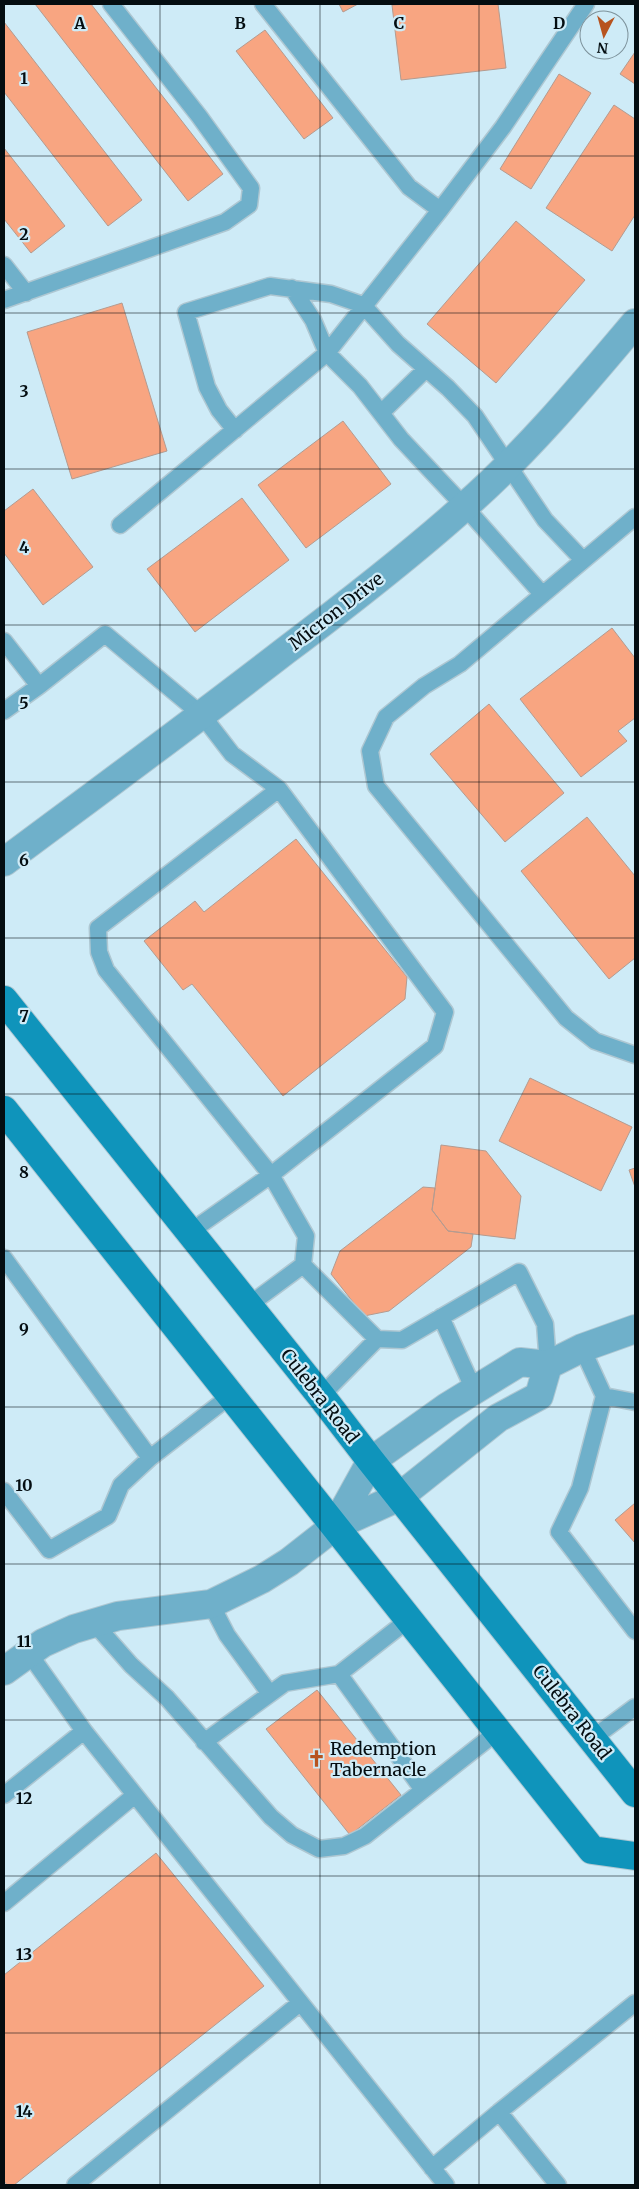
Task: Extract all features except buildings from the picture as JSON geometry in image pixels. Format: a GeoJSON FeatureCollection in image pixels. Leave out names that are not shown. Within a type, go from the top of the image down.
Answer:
{"type":"FeatureCollection","features":[{"type":"Feature","properties":{"kind":"main road","name":"Culebra Road"},"geometry":{"type":"LineString","coordinates":[[4,1000],[594,1738],[635,1793]]}},
{"type":"Feature","properties":{"kind":"main road"},"geometry":{"type":"LineString","coordinates":[[4,1110],[592,1850],[635,1854]]}},
{"type":"Feature","properties":{"kind":"street","name":"Micron Drive"},"geometry":{"type":"LineString","coordinates":[[4,862],[359,594],[465,507],[559,412],[635,324]]}},
{"type":"Feature","properties":{"kind":"street"},"geometry":{"type":"LineString","coordinates":[[335,1526],[371,1461],[474,1390],[520,1362],[548,1365],[582,1348],[635,1329]]}},
{"type":"Feature","properties":{"kind":"street"},"geometry":{"type":"LineString","coordinates":[[4,1671],[28,1652],[60,1634],[118,1616],[211,1604],[262,1580],[289,1562],[335,1526],[400,1497],[498,1418],[539,1396],[548,1365]]}},
{"type":"Feature","properties":{"kind":"lane"},"geometry":{"type":"LineString","coordinates":[[4,300],[225,222],[249,204],[251,188],[199,116],[110,4]]}},
{"type":"Feature","properties":{"kind":"lane"},"geometry":{"type":"LineString","coordinates":[[263,4],[409,187],[440,210]]}},
{"type":"Feature","properties":{"kind":"lane"},"geometry":{"type":"LineString","coordinates":[[120,525],[327,353],[503,127],[586,4]]}},
{"type":"Feature","properties":{"kind":"lane"},"geometry":{"type":"LineString","coordinates":[[4,265],[26,293]]}},
{"type":"Feature","properties":{"kind":"lane"},"geometry":{"type":"LineString","coordinates":[[235,430],[219,410],[207,387],[186,312],[270,286],[331,294],[363,305],[398,344],[475,416],[545,520],[583,560]]}},
{"type":"Feature","properties":{"kind":"lane"},"geometry":{"type":"LineString","coordinates":[[292,288],[313,320],[327,353],[360,386],[401,439],[465,507],[542,594]]}},
{"type":"Feature","properties":{"kind":"lane"},"geometry":{"type":"LineString","coordinates":[[381,413],[426,369]]}},
{"type":"Feature","properties":{"kind":"lane"},"geometry":{"type":"LineString","coordinates":[[635,517],[460,664],[424,686],[386,717],[370,751],[376,786],[566,1018],[596,1040],[635,1055]]}},
{"type":"Feature","properties":{"kind":"lane"},"geometry":{"type":"LineString","coordinates":[[4,711],[40,686],[105,634],[202,714],[232,754],[279,790],[444,1012],[435,1046],[271,1175],[190,1232]]}},
{"type":"Feature","properties":{"kind":"lane"},"geometry":{"type":"LineString","coordinates":[[4,641],[40,686]]}},
{"type":"Feature","properties":{"kind":"lane"},"geometry":{"type":"LineString","coordinates":[[249,1305],[303,1265],[306,1236],[271,1175],[106,970],[99,952],[98,928],[279,790]]}},
{"type":"Feature","properties":{"kind":"lane"},"geometry":{"type":"LineString","coordinates":[[4,1258],[150,1458]]}},
{"type":"Feature","properties":{"kind":"lane"},"geometry":{"type":"LineString","coordinates":[[303,1265],[377,1339],[402,1340],[519,1272],[545,1324],[548,1365]]}},
{"type":"Feature","properties":{"kind":"lane"},"geometry":{"type":"LineString","coordinates":[[441,1317],[474,1390]]}},
{"type":"Feature","properties":{"kind":"lane"},"geometry":{"type":"LineString","coordinates":[[321,1396],[377,1339]]}},
{"type":"Feature","properties":{"kind":"lane"},"geometry":{"type":"LineString","coordinates":[[582,1348],[604,1396],[580,1488],[559,1532],[635,1631]]}},
{"type":"Feature","properties":{"kind":"lane"},"geometry":{"type":"LineString","coordinates":[[4,1491],[49,1550],[108,1516],[121,1485],[150,1458],[230,1396]]}},
{"type":"Feature","properties":{"kind":"lane"},"geometry":{"type":"LineString","coordinates":[[604,1396],[635,1402]]}},
{"type":"Feature","properties":{"kind":"lane"},"geometry":{"type":"LineString","coordinates":[[211,1604],[227,1635],[270,1694]]}},
{"type":"Feature","properties":{"kind":"lane"},"geometry":{"type":"LineString","coordinates":[[204,1742],[285,1683],[339,1674],[408,1620]]}},
{"type":"Feature","properties":{"kind":"lane"},"geometry":{"type":"LineString","coordinates":[[94,1623],[131,1665],[167,1698],[271,1818],[292,1835],[319,1849],[344,1846],[365,1836],[498,1731]]}},
{"type":"Feature","properties":{"kind":"lane"},"geometry":{"type":"LineString","coordinates":[[28,1652],[84,1732],[446,2185]]}},
{"type":"Feature","properties":{"kind":"lane"},"geometry":{"type":"LineString","coordinates":[[339,1674],[423,1790]]}},
{"type":"Feature","properties":{"kind":"lane"},"geometry":{"type":"LineString","coordinates":[[594,1738],[635,1707]]}},
{"type":"Feature","properties":{"kind":"lane"},"geometry":{"type":"LineString","coordinates":[[4,1795],[84,1732]]}},
{"type":"Feature","properties":{"kind":"lane"},"geometry":{"type":"LineString","coordinates":[[4,1904],[134,1795]]}},
{"type":"Feature","properties":{"kind":"lane"},"geometry":{"type":"LineString","coordinates":[[75,2185],[300,2003]]}},
{"type":"Feature","properties":{"kind":"lane"},"geometry":{"type":"LineString","coordinates":[[432,2168],[635,2004]]}},
{"type":"Feature","properties":{"kind":"lane"},"geometry":{"type":"LineString","coordinates":[[499,2112],[558,2185]]}},
{"type":"Feature","properties":{"kind":"place","name":"Redemption Tabernacle"},"geometry":{"type":"Point","coordinates":[316,1758]}}]}
